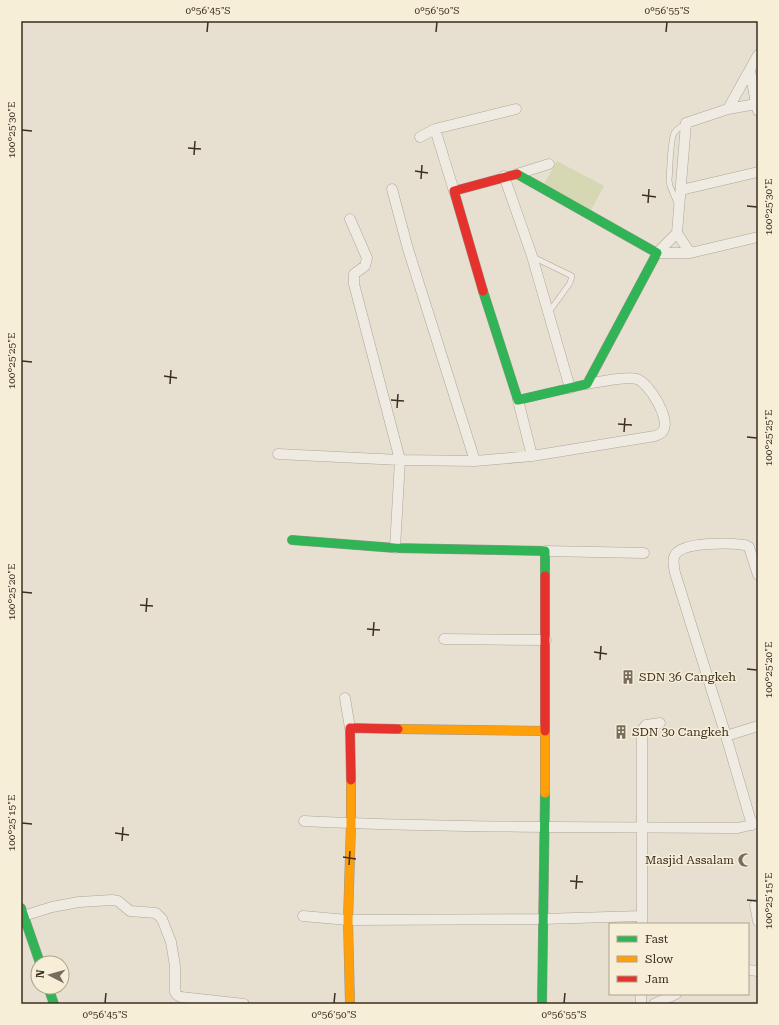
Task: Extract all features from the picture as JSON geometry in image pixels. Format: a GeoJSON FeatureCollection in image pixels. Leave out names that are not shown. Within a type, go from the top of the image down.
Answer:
{"type":"FeatureCollection","features":[{"type":"Feature","properties":{"kind":"street"},"geometry":{"type":"LineString","coordinates":[[728,109],[758,55]]}},
{"type":"Feature","properties":{"kind":"street"},"geometry":{"type":"LineString","coordinates":[[690,253],[677,233],[686,123],[728,109],[757,107],[750,70]]}},
{"type":"Feature","properties":{"kind":"street"},"geometry":{"type":"LineString","coordinates":[[420,137],[435,129],[516,109]]}},
{"type":"Feature","properties":{"kind":"street"},"geometry":{"type":"LineString","coordinates":[[435,129],[481,286],[518,400],[532,456]]}},
{"type":"Feature","properties":{"kind":"street"},"geometry":{"type":"LineString","coordinates":[[454,190],[549,164]]}},
{"type":"Feature","properties":{"kind":"street"},"geometry":{"type":"LineString","coordinates":[[681,190],[758,172]]}},
{"type":"Feature","properties":{"kind":"street"},"geometry":{"type":"LineString","coordinates":[[517,174],[657,254],[690,253],[758,237]]}},
{"type":"Feature","properties":{"kind":"street"},"geometry":{"type":"LineString","coordinates":[[504,176],[532,256],[570,388]]}},
{"type":"Feature","properties":{"kind":"street"},"geometry":{"type":"LineString","coordinates":[[392,189],[408,249],[475,461]]}},
{"type":"Feature","properties":{"kind":"street"},"geometry":{"type":"LineString","coordinates":[[350,219],[367,258],[365,266],[354,274],[354,284],[400,460],[395,548]]}},
{"type":"Feature","properties":{"kind":"street"},"geometry":{"type":"LineString","coordinates":[[587,384],[657,254],[677,233]]}},
{"type":"Feature","properties":{"kind":"street"},"geometry":{"type":"LineString","coordinates":[[278,454],[400,460],[475,461],[532,456],[655,436],[663,431],[665,421],[659,404],[643,382],[631,378],[587,384],[518,400]]}},
{"type":"Feature","properties":{"kind":"street"},"geometry":{"type":"LineString","coordinates":[[292,540],[395,548],[644,553]]}},
{"type":"Feature","properties":{"kind":"street"},"geometry":{"type":"LineString","coordinates":[[304,821],[351,824],[545,827],[738,828],[755,824],[675,573],[673,559],[675,553],[681,548],[712,543],[745,545],[749,547],[758,575]]}},
{"type":"Feature","properties":{"kind":"street"},"geometry":{"type":"LineString","coordinates":[[542,1004],[542,919],[545,827],[545,551]]}},
{"type":"Feature","properties":{"kind":"street"},"geometry":{"type":"LineString","coordinates":[[444,639],[546,640]]}},
{"type":"Feature","properties":{"kind":"street"},"geometry":{"type":"LineString","coordinates":[[345,698],[350,728],[351,824],[348,920],[350,1004]]}},
{"type":"Feature","properties":{"kind":"street"},"geometry":{"type":"LineString","coordinates":[[302,916],[348,920],[642,920],[642,730],[646,725],[660,724]]}},
{"type":"Feature","properties":{"kind":"street"},"geometry":{"type":"LineString","coordinates":[[726,736],[758,726]]}},
{"type":"Feature","properties":{"kind":"street"},"geometry":{"type":"LineString","coordinates":[[350,728],[544,731]]}},
{"type":"Feature","properties":{"kind":"street"},"geometry":{"type":"LineString","coordinates":[[37,955],[22,912],[79,902],[112,900],[118,902],[130,911],[156,913],[162,919],[171,942],[175,966],[175,992],[177,995],[181,997],[244,1004]]}},
{"type":"Feature","properties":{"kind":"street"},"geometry":{"type":"LineString","coordinates":[[755,905],[758,921]]}},
{"type":"Feature","properties":{"kind":"street"},"geometry":{"type":"LineString","coordinates":[[654,1004],[674,995]]}},
{"type":"Feature","properties":{"kind":"lane"},"geometry":{"type":"LineString","coordinates":[[679,206],[670,186],[670,166],[674,134],[686,123]]}},
{"type":"Feature","properties":{"kind":"lane"},"geometry":{"type":"LineString","coordinates":[[532,256],[572,276],[570,283],[548,313]]}},
{"type":"Feature","properties":{"kind":"green space"},"geometry":{"type":"Polygon","coordinates":[[[557,161],[604,186],[591,210],[544,184],[557,161]]]}},
{"type":"Feature","properties":{"kind":"traffic: fast"},"geometry":{"type":"LineString","coordinates":[[483,291],[518,400],[587,384],[657,253],[517,174]]}},
{"type":"Feature","properties":{"kind":"traffic: fast"},"geometry":{"type":"LineString","coordinates":[[292,540],[395,548],[545,551],[545,576]]}},
{"type":"Feature","properties":{"kind":"traffic: fast"},"geometry":{"type":"LineString","coordinates":[[542,1004],[545,793]]}},
{"type":"Feature","properties":{"kind":"traffic: fast"},"geometry":{"type":"LineString","coordinates":[[21,908],[37,955]]}},
{"type":"Feature","properties":{"kind":"traffic: fast"},"geometry":{"type":"LineString","coordinates":[[51,995],[54,1004]]}},
{"type":"Feature","properties":{"kind":"traffic: slow"},"geometry":{"type":"LineString","coordinates":[[398,729],[545,731],[545,793]]}},
{"type":"Feature","properties":{"kind":"traffic: slow"},"geometry":{"type":"LineString","coordinates":[[350,1004],[348,920],[351,780]]}},
{"type":"Feature","properties":{"kind":"traffic: jam"},"geometry":{"type":"LineString","coordinates":[[483,291],[454,191],[517,174]]}},
{"type":"Feature","properties":{"kind":"traffic: jam"},"geometry":{"type":"LineString","coordinates":[[545,576],[545,731]]}},
{"type":"Feature","properties":{"kind":"traffic: jam"},"geometry":{"type":"LineString","coordinates":[[351,780],[350,728],[398,729]]}},
{"type":"Feature","properties":{"kind":"place","name":"SDN 36 Cangkeh"},"geometry":{"type":"Point","coordinates":[628,677]}},
{"type":"Feature","properties":{"kind":"place","name":"SDN 30 Cangkeh"},"geometry":{"type":"Point","coordinates":[621,732]}},
{"type":"Feature","properties":{"kind":"place","name":"Masjid Assalam"},"geometry":{"type":"Point","coordinates":[745,860]}}]}
